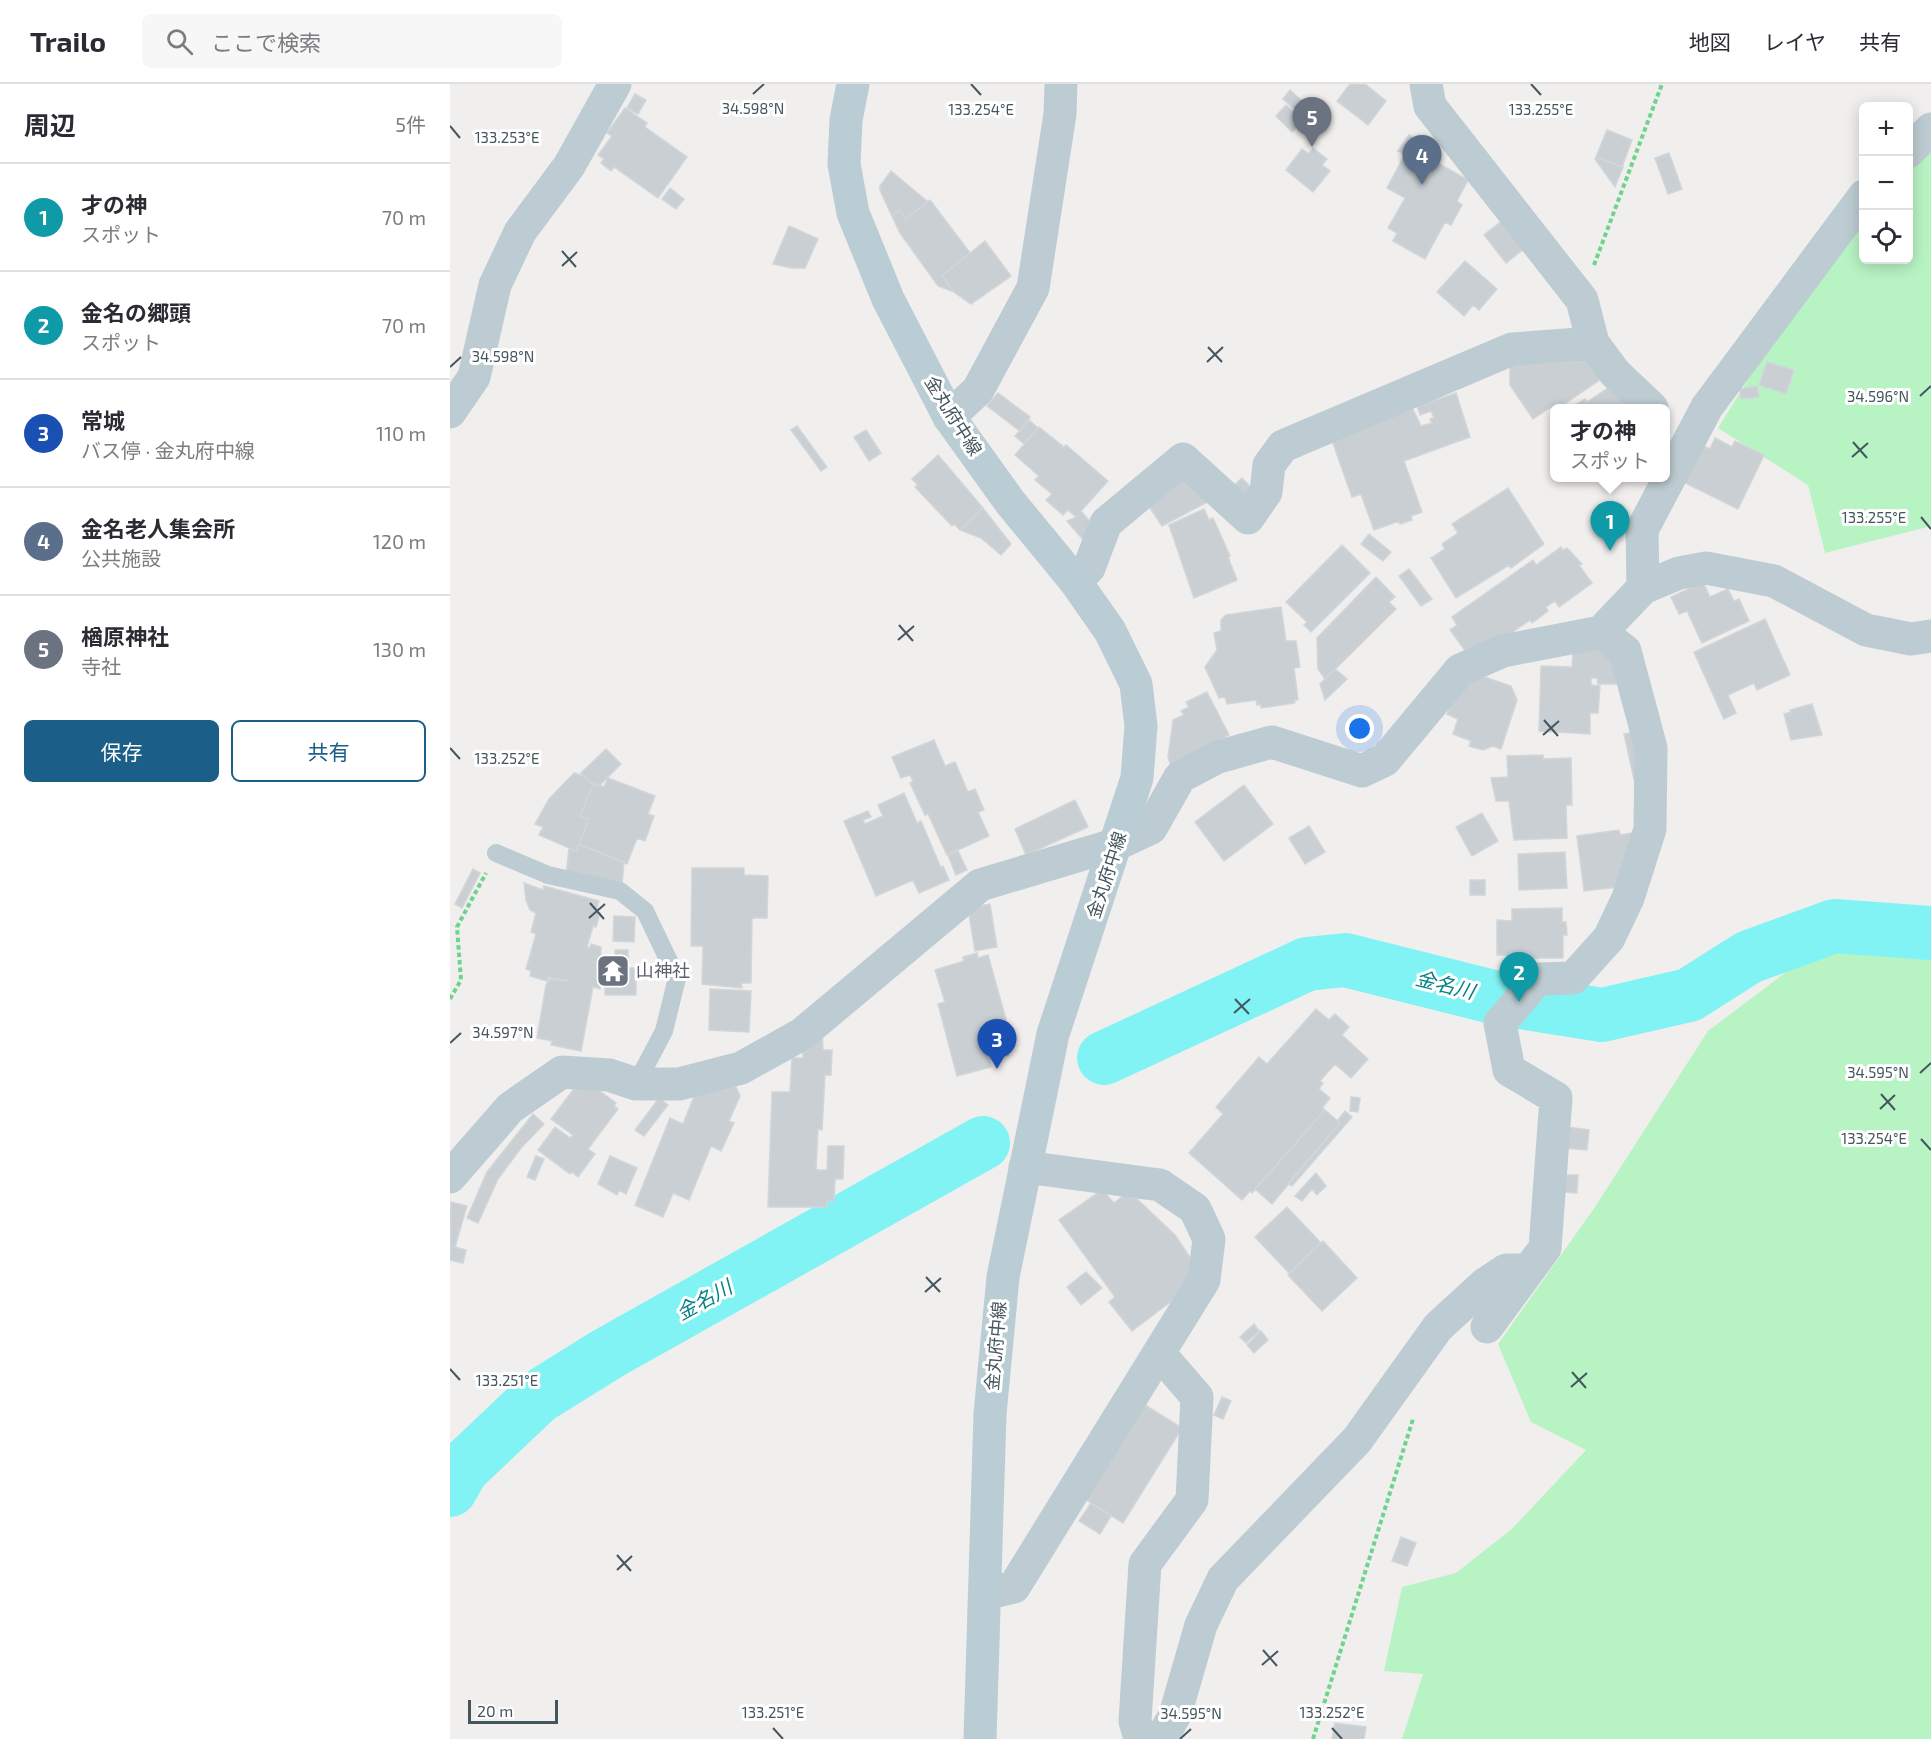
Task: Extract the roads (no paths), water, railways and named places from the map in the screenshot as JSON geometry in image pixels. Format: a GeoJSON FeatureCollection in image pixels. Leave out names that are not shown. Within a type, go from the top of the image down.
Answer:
{"type":"FeatureCollection","features":[{"type":"Feature","properties":{"kind":"main road","name":"金丸府中線"},"geometry":{"type":"LineString","coordinates":[[853,84],[846,120],[844,164],[853,213],[888,299],[949,417],[1010,502],[1075,581],[1110,631],[1136,684],[1141,726],[1137,778],[1053,1034],[1003,1277],[991,1402],[980,1739]]}},
{"type":"Feature","properties":{"kind":"street"},"geometry":{"type":"LineString","coordinates":[[450,412],[474,377],[495,285],[519,232],[569,166],[615,84]]}},
{"type":"Feature","properties":{"kind":"street"},"geometry":{"type":"LineString","coordinates":[[949,417],[978,390],[1033,288],[1060,114],[1061,84]]}},
{"type":"Feature","properties":{"kind":"street"},"geometry":{"type":"LineString","coordinates":[[1426,84],[1430,106],[1582,300],[1593,343],[1615,373],[1648,404]]}},
{"type":"Feature","properties":{"kind":"street"},"geometry":{"type":"LineString","coordinates":[[1913,147],[1931,129]]}},
{"type":"Feature","properties":{"kind":"street"},"geometry":{"type":"LineString","coordinates":[[1670,452],[1677,432],[1707,407],[1859,201]]}},
{"type":"Feature","properties":{"kind":"street"},"geometry":{"type":"LineString","coordinates":[[1075,581],[1089,568],[1106,523],[1183,459],[1248,518],[1266,492],[1269,465],[1283,446],[1512,349],[1593,343]]}},
{"type":"Feature","properties":{"kind":"street"},"geometry":{"type":"LineString","coordinates":[[1644,588],[1642,530],[1659,482]]}},
{"type":"Feature","properties":{"kind":"street"},"geometry":{"type":"LineString","coordinates":[[450,1177],[510,1108],[562,1072],[609,1075],[636,1084],[679,1084],[741,1068],[802,1034],[980,885],[1117,844],[1151,828],[1180,777],[1218,757],[1272,742],[1362,771],[1386,760],[1460,670],[1503,651],[1601,632],[1644,588],[1679,573],[1706,568],[1774,581],[1866,630],[1911,639],[1931,636]]}},
{"type":"Feature","properties":{"kind":"street"},"geometry":{"type":"LineString","coordinates":[[1487,1327],[1545,1248],[1556,1098],[1509,1070],[1500,1023],[1538,979],[1573,978],[1609,938],[1628,898],[1650,829],[1651,748],[1625,651],[1601,632]]}},
{"type":"Feature","properties":{"kind":"street"},"geometry":{"type":"LineString","coordinates":[[985,1594],[1014,1587],[1204,1280],[1209,1239],[1195,1209],[1160,1185],[1024,1167]]}},
{"type":"Feature","properties":{"kind":"street"},"geometry":{"type":"LineString","coordinates":[[1161,1739],[1175,1715],[1201,1625],[1223,1579],[1357,1440],[1438,1327],[1485,1284],[1506,1270],[1527,1270]]}},
{"type":"Feature","properties":{"kind":"street"},"geometry":{"type":"LineString","coordinates":[[1140,1739],[1135,1721],[1144,1564],[1192,1500],[1197,1397],[1159,1353]]}},
{"type":"Feature","properties":{"kind":"lane"},"geometry":{"type":"LineString","coordinates":[[496,853],[548,875],[620,891],[645,911],[677,978],[664,1031],[636,1084]]}},
{"type":"Feature","properties":{"kind":"waterway","name":"金名川"},"geometry":{"type":"LineString","coordinates":[[1104,1058],[1307,964],[1345,960],[1501,999],[1602,1015],[1689,995],[1749,957],[1834,926],[1931,933]]}},
{"type":"Feature","properties":{"kind":"waterway","name":"金名川"},"geometry":{"type":"LineString","coordinates":[[450,1490],[462,1469],[538,1397],[607,1354],[983,1143]]}},
{"type":"Feature","properties":{"kind":"place","name":"楢原神社"},"geometry":{"type":"Point","coordinates":[1312,147]}},
{"type":"Feature","properties":{"kind":"place","name":"金名老人集会所"},"geometry":{"type":"Point","coordinates":[1422,185]}},
{"type":"Feature","properties":{"kind":"place","name":"才の神"},"geometry":{"type":"Point","coordinates":[1610,551]}},
{"type":"Feature","properties":{"kind":"place","name":"山神社"},"geometry":{"type":"Point","coordinates":[613,971]}},
{"type":"Feature","properties":{"kind":"place","name":"金名の郷頭"},"geometry":{"type":"Point","coordinates":[1519,1002]}},
{"type":"Feature","properties":{"kind":"place","name":"常城"},"geometry":{"type":"Point","coordinates":[997,1069]}}]}
